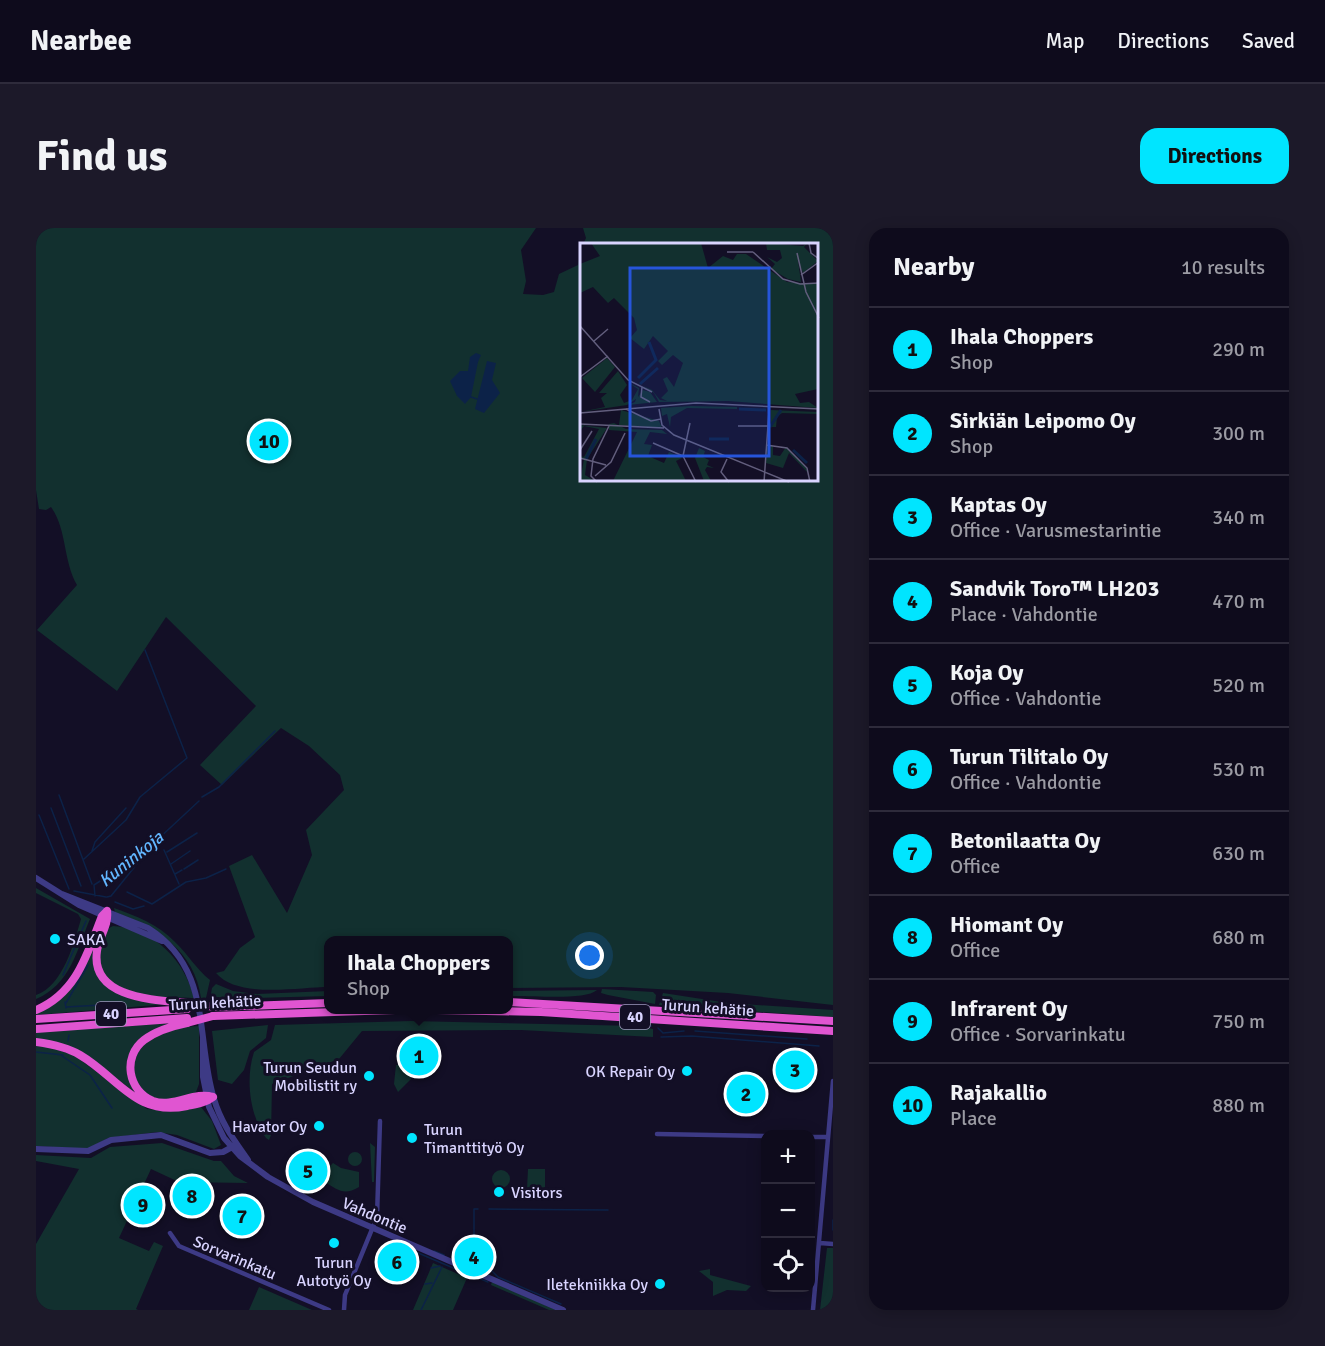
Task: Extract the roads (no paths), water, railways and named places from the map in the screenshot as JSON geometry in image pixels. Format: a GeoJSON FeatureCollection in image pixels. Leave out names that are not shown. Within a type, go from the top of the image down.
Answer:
{"type":"FeatureCollection","features":[{"type":"Feature","properties":{"kind":"highway"},"geometry":{"type":"LineString","coordinates":[[36,1010],[57,999],[75,981],[106,915]]}},
{"type":"Feature","properties":{"kind":"highway"},"geometry":{"type":"LineString","coordinates":[[106,915],[97,955],[99,970],[116,989],[187,1013],[217,1012]]}},
{"type":"Feature","properties":{"kind":"highway","name":"Turun kehätie"},"geometry":{"type":"LineString","coordinates":[[513,1002],[833,1021]]}},
{"type":"Feature","properties":{"kind":"highway","name":"Turun kehätie"},"geometry":{"type":"LineString","coordinates":[[217,1012],[324,1003]]}},
{"type":"Feature","properties":{"kind":"highway","name":"Turun kehätie"},"geometry":{"type":"LineString","coordinates":[[217,1012],[324,1011]]}},
{"type":"Feature","properties":{"kind":"highway","name":"Turun kehätie"},"geometry":{"type":"LineString","coordinates":[[513,1011],[833,1031]]}},
{"type":"Feature","properties":{"kind":"highway"},"geometry":{"type":"LineString","coordinates":[[209,1098],[158,1102],[140,1093],[131,1077],[130,1066],[132,1056],[142,1041],[187,1013],[217,1012]]}},
{"type":"Feature","properties":{"kind":"highway","name":"Turun kehätie"},"geometry":{"type":"LineString","coordinates":[[36,1019],[187,1013]]}},
{"type":"Feature","properties":{"kind":"highway","name":"Turun kehätie"},"geometry":{"type":"LineString","coordinates":[[36,1029],[187,1013]]}},
{"type":"Feature","properties":{"kind":"highway"},"geometry":{"type":"LineString","coordinates":[[36,1042],[55,1045],[79,1054],[140,1101],[156,1108],[172,1109],[209,1098]]}},
{"type":"Feature","properties":{"kind":"street","name":"Vahdontie"},"geometry":{"type":"LineString","coordinates":[[36,878],[62,894],[106,915],[148,928],[183,961],[196,992],[213,1118],[234,1146],[268,1177],[305,1198],[373,1229],[564,1310]]}},
{"type":"Feature","properties":{"kind":"street"},"geometry":{"type":"LineString","coordinates":[[813,1310],[833,1081]]}},
{"type":"Feature","properties":{"kind":"street"},"geometry":{"type":"LineString","coordinates":[[342,1310],[345,1295],[378,1212],[380,1121]]}},
{"type":"Feature","properties":{"kind":"street"},"geometry":{"type":"LineString","coordinates":[[657,1134],[761,1136]]}},
{"type":"Feature","properties":{"kind":"street"},"geometry":{"type":"LineString","coordinates":[[36,1149],[88,1151],[111,1140],[161,1135],[210,1153],[234,1146]]}},
{"type":"Feature","properties":{"kind":"street"},"geometry":{"type":"LineString","coordinates":[[815,1137],[828,1137]]}},
{"type":"Feature","properties":{"kind":"street","name":"Sorvarinkatu"},"geometry":{"type":"LineString","coordinates":[[170,1233],[179,1246],[329,1310]]}},
{"type":"Feature","properties":{"kind":"street"},"geometry":{"type":"LineString","coordinates":[[820,1243],[833,1244]]}},
{"type":"Feature","properties":{"kind":"water"},"geometry":{"type":"Polygon","coordinates":[[[476,353],[481,355],[471,397],[465,404],[457,396],[450,381],[460,371],[468,371],[470,357],[476,353]]]}},
{"type":"Feature","properties":{"kind":"water"},"geometry":{"type":"Polygon","coordinates":[[[487,361],[496,363],[492,380],[500,393],[484,413],[475,409],[487,361]]]}},
{"type":"Feature","properties":{"kind":"waterway"},"geometry":{"type":"LineString","coordinates":[[471,397],[477,399]]}},
{"type":"Feature","properties":{"kind":"waterway"},"geometry":{"type":"LineString","coordinates":[[84,859],[126,820],[140,797],[187,758],[145,650]]}},
{"type":"Feature","properties":{"kind":"waterway","name":"Kuninkoja"},"geometry":{"type":"LineString","coordinates":[[202,797],[219,787],[275,731]]}},
{"type":"Feature","properties":{"kind":"waterway"},"geometry":{"type":"LineString","coordinates":[[59,795],[92,884]]}},
{"type":"Feature","properties":{"kind":"waterway","name":"Kuninkoja"},"geometry":{"type":"LineString","coordinates":[[95,896],[94,885],[142,854],[199,801]]}},
{"type":"Feature","properties":{"kind":"waterway"},"geometry":{"type":"LineString","coordinates":[[51,808],[81,886]]}},
{"type":"Feature","properties":{"kind":"waterway"},"geometry":{"type":"LineString","coordinates":[[92,851],[95,842],[126,808]]}},
{"type":"Feature","properties":{"kind":"waterway"},"geometry":{"type":"LineString","coordinates":[[39,815],[69,889]]}},
{"type":"Feature","properties":{"kind":"waterway"},"geometry":{"type":"LineString","coordinates":[[167,852],[197,833]]}},
{"type":"Feature","properties":{"kind":"waterway"},"geometry":{"type":"LineString","coordinates":[[164,850],[179,884]]}},
{"type":"Feature","properties":{"kind":"waterway"},"geometry":{"type":"LineString","coordinates":[[171,864],[190,851]]}},
{"type":"Feature","properties":{"kind":"waterway"},"geometry":{"type":"LineString","coordinates":[[107,897],[111,896],[141,859]]}},
{"type":"Feature","properties":{"kind":"waterway"},"geometry":{"type":"LineString","coordinates":[[184,869],[198,860]]}},
{"type":"Feature","properties":{"kind":"waterway"},"geometry":{"type":"LineString","coordinates":[[127,892],[152,904],[186,882],[206,878],[226,869]]}},
{"type":"Feature","properties":{"kind":"waterway"},"geometry":{"type":"LineString","coordinates":[[175,874],[182,870]]}},
{"type":"Feature","properties":{"kind":"waterway"},"geometry":{"type":"LineString","coordinates":[[74,891],[106,897]]}},
{"type":"Feature","properties":{"kind":"waterway"},"geometry":{"type":"LineString","coordinates":[[115,902],[133,909],[144,906]]}},
{"type":"Feature","properties":{"kind":"waterway","name":"Kuninkoja"},"geometry":{"type":"LineString","coordinates":[[63,975],[86,921]]}},
{"type":"Feature","properties":{"kind":"waterway"},"geometry":{"type":"LineString","coordinates":[[66,1003],[88,965]]}},
{"type":"Feature","properties":{"kind":"waterway","name":"Kuninkoja"},"geometry":{"type":"LineString","coordinates":[[65,1002],[66,1008]]}},
{"type":"Feature","properties":{"kind":"waterway"},"geometry":{"type":"LineString","coordinates":[[66,1007],[119,1004]]}},
{"type":"Feature","properties":{"kind":"waterway"},"geometry":{"type":"LineString","coordinates":[[640,1024],[651,1026]]}},
{"type":"Feature","properties":{"kind":"waterway"},"geometry":{"type":"LineString","coordinates":[[658,1028],[663,1033],[684,1031]]}},
{"type":"Feature","properties":{"kind":"waterway"},"geometry":{"type":"LineString","coordinates":[[695,1031],[807,1039]]}},
{"type":"Feature","properties":{"kind":"waterway","name":"Kuninkoja"},"geometry":{"type":"LineString","coordinates":[[68,1041],[69,1035]]}},
{"type":"Feature","properties":{"kind":"waterway"},"geometry":{"type":"LineString","coordinates":[[661,1037],[692,1036],[819,1046]]}},
{"type":"Feature","properties":{"kind":"waterway","name":"Kuninkoja"},"geometry":{"type":"LineString","coordinates":[[36,1052],[63,1055]]}},
{"type":"Feature","properties":{"kind":"waterway"},"geometry":{"type":"LineString","coordinates":[[62,1056],[90,1075],[112,1108]]}},
{"type":"Feature","properties":{"kind":"waterway"},"geometry":{"type":"LineString","coordinates":[[474,1251],[474,1209],[478,1209]]}},
{"type":"Feature","properties":{"kind":"waterway"},"geometry":{"type":"LineString","coordinates":[[489,1209],[608,1210]]}},
{"type":"Feature","properties":{"kind":"waterway"},"geometry":{"type":"LineString","coordinates":[[833,1220],[833,1230]]}},
{"type":"Feature","properties":{"kind":"waterway"},"geometry":{"type":"LineString","coordinates":[[397,1244],[458,1270]]}},
{"type":"Feature","properties":{"kind":"waterway"},"geometry":{"type":"LineString","coordinates":[[434,1251],[444,1255]]}},
{"type":"Feature","properties":{"kind":"waterway"},"geometry":{"type":"LineString","coordinates":[[431,1268],[440,1266]]}},
{"type":"Feature","properties":{"kind":"waterway"},"geometry":{"type":"LineString","coordinates":[[421,1310],[442,1267]]}},
{"type":"Feature","properties":{"kind":"waterway"},"geometry":{"type":"LineString","coordinates":[[462,1271],[468,1274]]}},
{"type":"Feature","properties":{"kind":"waterway"},"geometry":{"type":"LineString","coordinates":[[492,1271],[498,1277],[561,1304]]}},
{"type":"Feature","properties":{"kind":"waterway"},"geometry":{"type":"LineString","coordinates":[[476,1277],[488,1282]]}},
{"type":"Feature","properties":{"kind":"waterway"},"geometry":{"type":"LineString","coordinates":[[425,1284],[432,1283]]}},
{"type":"Feature","properties":{"kind":"place","name":"Rajakallio"},"geometry":{"type":"Point","coordinates":[269,441]}},
{"type":"Feature","properties":{"kind":"place","name":"SAKA"},"geometry":{"type":"Point","coordinates":[55,939]}},
{"type":"Feature","properties":{"kind":"place","name":"Ihala Choppers"},"geometry":{"type":"Point","coordinates":[419,1056]}},
{"type":"Feature","properties":{"kind":"place","name":"Kaptas Oy"},"geometry":{"type":"Point","coordinates":[795,1070]}},
{"type":"Feature","properties":{"kind":"place","name":"OK Repair Oy"},"geometry":{"type":"Point","coordinates":[687,1071]}},
{"type":"Feature","properties":{"kind":"place","name":"Turun Seudun Mobilistit ry"},"geometry":{"type":"Point","coordinates":[369,1076]}},
{"type":"Feature","properties":{"kind":"place","name":"Sirkiän Leipomo Oy"},"geometry":{"type":"Point","coordinates":[746,1094]}},
{"type":"Feature","properties":{"kind":"place","name":"Havator Oy"},"geometry":{"type":"Point","coordinates":[319,1126]}},
{"type":"Feature","properties":{"kind":"place","name":"Turun Timanttityö Oy"},"geometry":{"type":"Point","coordinates":[412,1138]}},
{"type":"Feature","properties":{"kind":"place","name":"Koja Oy"},"geometry":{"type":"Point","coordinates":[308,1171]}},
{"type":"Feature","properties":{"kind":"place","name":"Visitors"},"geometry":{"type":"Point","coordinates":[499,1192]}},
{"type":"Feature","properties":{"kind":"place","name":"Hiomant Oy"},"geometry":{"type":"Point","coordinates":[192,1196]}},
{"type":"Feature","properties":{"kind":"place","name":"Infrarent Oy"},"geometry":{"type":"Point","coordinates":[143,1205]}},
{"type":"Feature","properties":{"kind":"place","name":"Betonilaatta Oy"},"geometry":{"type":"Point","coordinates":[242,1216]}},
{"type":"Feature","properties":{"kind":"place","name":"Turun Autotyö Oy"},"geometry":{"type":"Point","coordinates":[334,1243]}},
{"type":"Feature","properties":{"kind":"place","name":"Sandvik Toro™ LH203"},"geometry":{"type":"Point","coordinates":[474,1257]}},
{"type":"Feature","properties":{"kind":"place","name":"Turun Tilitalo Oy"},"geometry":{"type":"Point","coordinates":[397,1262]}},
{"type":"Feature","properties":{"kind":"place","name":"Iletekniikka Oy"},"geometry":{"type":"Point","coordinates":[660,1284]}}]}
